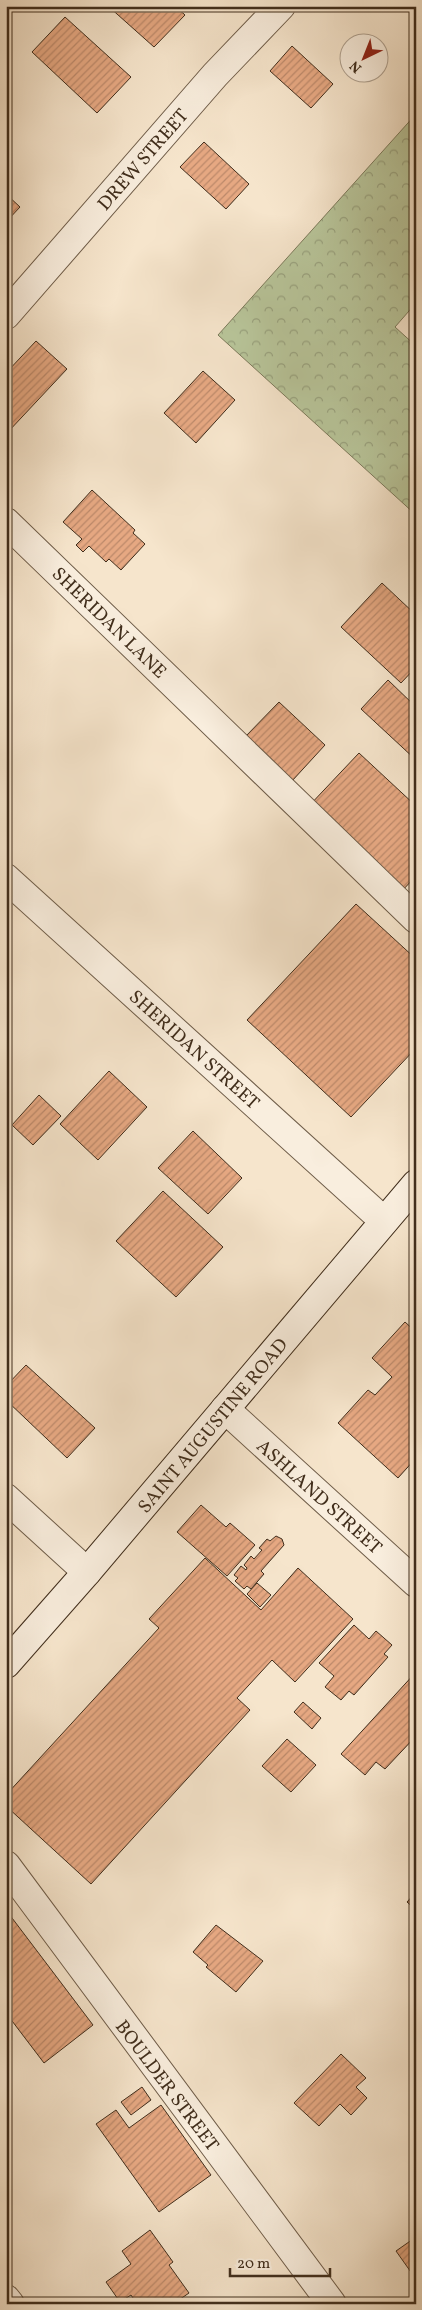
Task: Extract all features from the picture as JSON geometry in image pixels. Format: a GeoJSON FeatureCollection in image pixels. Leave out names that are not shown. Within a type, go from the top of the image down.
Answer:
{"type":"FeatureCollection","features":[{"type":"Feature","properties":{"kind":"street","name":"DREW STREET"},"geometry":{"type":"LineString","coordinates":[[6,315],[215,74],[281,6]]}},
{"type":"Feature","properties":{"kind":"street","name":"SHERIDAN LANE"},"geometry":{"type":"LineString","coordinates":[[6,522],[110,620],[213,724],[416,919]]}},
{"type":"Feature","properties":{"kind":"street","name":"SHERIDAN STREET"},"geometry":{"type":"LineString","coordinates":[[6,878],[384,1221]]}},
{"type":"Feature","properties":{"kind":"street","name":"SAINT AUGUSTINE ROAD"},"geometry":{"type":"LineString","coordinates":[[6,1664],[87,1572],[416,1184]]}},
{"type":"Feature","properties":{"kind":"street","name":"ASHLAND STREET"},"geometry":{"type":"LineString","coordinates":[[225,1409],[416,1584]]}},
{"type":"Feature","properties":{"kind":"street"},"geometry":{"type":"LineString","coordinates":[[6,1498],[87,1572]]}},
{"type":"Feature","properties":{"kind":"street","name":"BOULDER STREET"},"geometry":{"type":"LineString","coordinates":[[6,1865],[332,2304]]}},
{"type":"Feature","properties":{"kind":"street"},"geometry":{"type":"LineString","coordinates":[[6,2299],[10,2304]]}},
{"type":"Feature","properties":{"kind":"green space"},"geometry":{"type":"Polygon","coordinates":[[[416,114],[416,303],[395,327],[416,346],[416,515],[218,335],[416,114]]]}},
{"type":"Feature","properties":{"kind":"building"},"geometry":{"type":"Polygon","coordinates":[[[108,6],[175,6],[185,15],[154,47],[108,6]]]}},
{"type":"Feature","properties":{"kind":"building"},"geometry":{"type":"Polygon","coordinates":[[[65,17],[131,77],[97,113],[32,52],[65,17]]]}},
{"type":"Feature","properties":{"kind":"building"},"geometry":{"type":"Polygon","coordinates":[[[292,46],[333,84],[311,108],[270,71],[292,46]]]}},
{"type":"Feature","properties":{"kind":"building"},"geometry":{"type":"Polygon","coordinates":[[[204,142],[249,184],[226,209],[180,167],[204,142]]]}},
{"type":"Feature","properties":{"kind":"building"},"geometry":{"type":"Polygon","coordinates":[[[6,194],[20,207],[6,222],[6,194]]]}},
{"type":"Feature","properties":{"kind":"building"},"geometry":{"type":"Polygon","coordinates":[[[36,341],[67,369],[7,433],[6,373],[36,341]]]}},
{"type":"Feature","properties":{"kind":"building"},"geometry":{"type":"Polygon","coordinates":[[[203,371],[235,400],[196,443],[164,413],[203,371]]]}},
{"type":"Feature","properties":{"kind":"building"},"geometry":{"type":"Polygon","coordinates":[[[92,490],[135,530],[133,533],[145,544],[121,570],[109,559],[106,562],[89,546],[83,552],[76,545],[82,539],[63,522],[92,490]]]}},
{"type":"Feature","properties":{"kind":"building"},"geometry":{"type":"Polygon","coordinates":[[[382,583],[416,615],[416,667],[401,683],[341,627],[382,583]]]}},
{"type":"Feature","properties":{"kind":"building"},"geometry":{"type":"Polygon","coordinates":[[[388,680],[416,707],[416,760],[361,709],[388,680]]]}},
{"type":"Feature","properties":{"kind":"building"},"geometry":{"type":"Polygon","coordinates":[[[279,702],[325,745],[292,781],[245,737],[279,702]]]}},
{"type":"Feature","properties":{"kind":"building"},"geometry":{"type":"Polygon","coordinates":[[[359,753],[416,806],[416,876],[399,894],[307,808],[359,753]]]}},
{"type":"Feature","properties":{"kind":"building"},"geometry":{"type":"Polygon","coordinates":[[[356,904],[416,959],[416,1048],[351,1117],[247,1020],[356,904]]]}},
{"type":"Feature","properties":{"kind":"building"},"geometry":{"type":"Polygon","coordinates":[[[109,1071],[147,1107],[98,1160],[60,1124],[109,1071]]]}},
{"type":"Feature","properties":{"kind":"building"},"geometry":{"type":"Polygon","coordinates":[[[39,1095],[61,1116],[33,1145],[12,1125],[39,1095]]]}},
{"type":"Feature","properties":{"kind":"building"},"geometry":{"type":"Polygon","coordinates":[[[193,1131],[242,1178],[208,1214],[158,1168],[193,1131]]]}},
{"type":"Feature","properties":{"kind":"building"},"geometry":{"type":"Polygon","coordinates":[[[163,1191],[223,1247],[176,1297],[116,1241],[163,1191]]]}},
{"type":"Feature","properties":{"kind":"building"},"geometry":{"type":"Polygon","coordinates":[[[405,1322],[416,1332],[416,1458],[398,1478],[338,1423],[368,1390],[375,1395],[392,1377],[372,1358],[405,1322]]]}},
{"type":"Feature","properties":{"kind":"building"},"geometry":{"type":"Polygon","coordinates":[[[26,1365],[95,1428],[67,1458],[6,1400],[6,1386],[26,1365]]]}},
{"type":"Feature","properties":{"kind":"building"},"geometry":{"type":"Polygon","coordinates":[[[201,1505],[226,1527],[230,1523],[255,1545],[227,1576],[177,1532],[201,1505]]]}},
{"type":"Feature","properties":{"kind":"building"},"geometry":{"type":"Polygon","coordinates":[[[276,1536],[282,1539],[284,1545],[261,1571],[264,1574],[251,1589],[247,1586],[244,1589],[235,1581],[238,1578],[234,1575],[241,1566],[246,1570],[247,1568],[244,1565],[251,1556],[254,1559],[262,1550],[259,1548],[267,1539],[270,1541],[276,1536]]]}},
{"type":"Feature","properties":{"kind":"building"},"geometry":{"type":"Polygon","coordinates":[[[205,1558],[261,1610],[298,1568],[353,1619],[295,1682],[272,1660],[237,1698],[250,1710],[91,1884],[6,1806],[6,1795],[159,1628],[149,1619],[205,1558]]]}},
{"type":"Feature","properties":{"kind":"building"},"geometry":{"type":"Polygon","coordinates":[[[257,1583],[271,1595],[260,1607],[247,1594],[257,1583]]]}},
{"type":"Feature","properties":{"kind":"building"},"geometry":{"type":"Polygon","coordinates":[[[354,1625],[369,1639],[376,1631],[392,1645],[384,1654],[388,1657],[354,1695],[349,1691],[341,1700],[325,1687],[334,1676],[319,1663],[354,1625]]]}},
{"type":"Feature","properties":{"kind":"building"},"geometry":{"type":"Polygon","coordinates":[[[416,1672],[416,1736],[385,1769],[376,1762],[365,1775],[341,1754],[416,1672]]]}},
{"type":"Feature","properties":{"kind":"building"},"geometry":{"type":"Polygon","coordinates":[[[303,1702],[321,1718],[312,1729],[294,1712],[303,1702]]]}},
{"type":"Feature","properties":{"kind":"building"},"geometry":{"type":"Polygon","coordinates":[[[287,1739],[316,1765],[291,1792],[262,1766],[287,1739]]]}},
{"type":"Feature","properties":{"kind":"building"},"geometry":{"type":"Polygon","coordinates":[[[416,1892],[416,1910],[407,1902],[416,1892]]]}},
{"type":"Feature","properties":{"kind":"building"},"geometry":{"type":"Polygon","coordinates":[[[6,1910],[93,2025],[44,2063],[6,2013],[6,1910]]]}},
{"type":"Feature","properties":{"kind":"building"},"geometry":{"type":"Polygon","coordinates":[[[216,1925],[263,1961],[236,1992],[206,1967],[208,1965],[193,1952],[216,1925]]]}},
{"type":"Feature","properties":{"kind":"building"},"geometry":{"type":"Polygon","coordinates":[[[341,2054],[366,2078],[356,2087],[367,2098],[351,2115],[340,2104],[319,2126],[294,2103],[341,2054]]]}},
{"type":"Feature","properties":{"kind":"building"},"geometry":{"type":"Polygon","coordinates":[[[142,2087],[151,2100],[131,2115],[121,2102],[142,2087]]]}},
{"type":"Feature","properties":{"kind":"building"},"geometry":{"type":"Polygon","coordinates":[[[161,2105],[211,2175],[159,2212],[96,2124],[116,2110],[129,2128],[161,2105]]]}},
{"type":"Feature","properties":{"kind":"building"},"geometry":{"type":"Polygon","coordinates":[[[150,2230],[173,2262],[169,2265],[189,2293],[173,2304],[137,2304],[131,2295],[120,2302],[106,2282],[131,2264],[122,2251],[150,2230]]]}},
{"type":"Feature","properties":{"kind":"building"},"geometry":{"type":"Polygon","coordinates":[[[416,2237],[416,2283],[411,2277],[413,2275],[396,2251],[416,2237]]]}}]}
